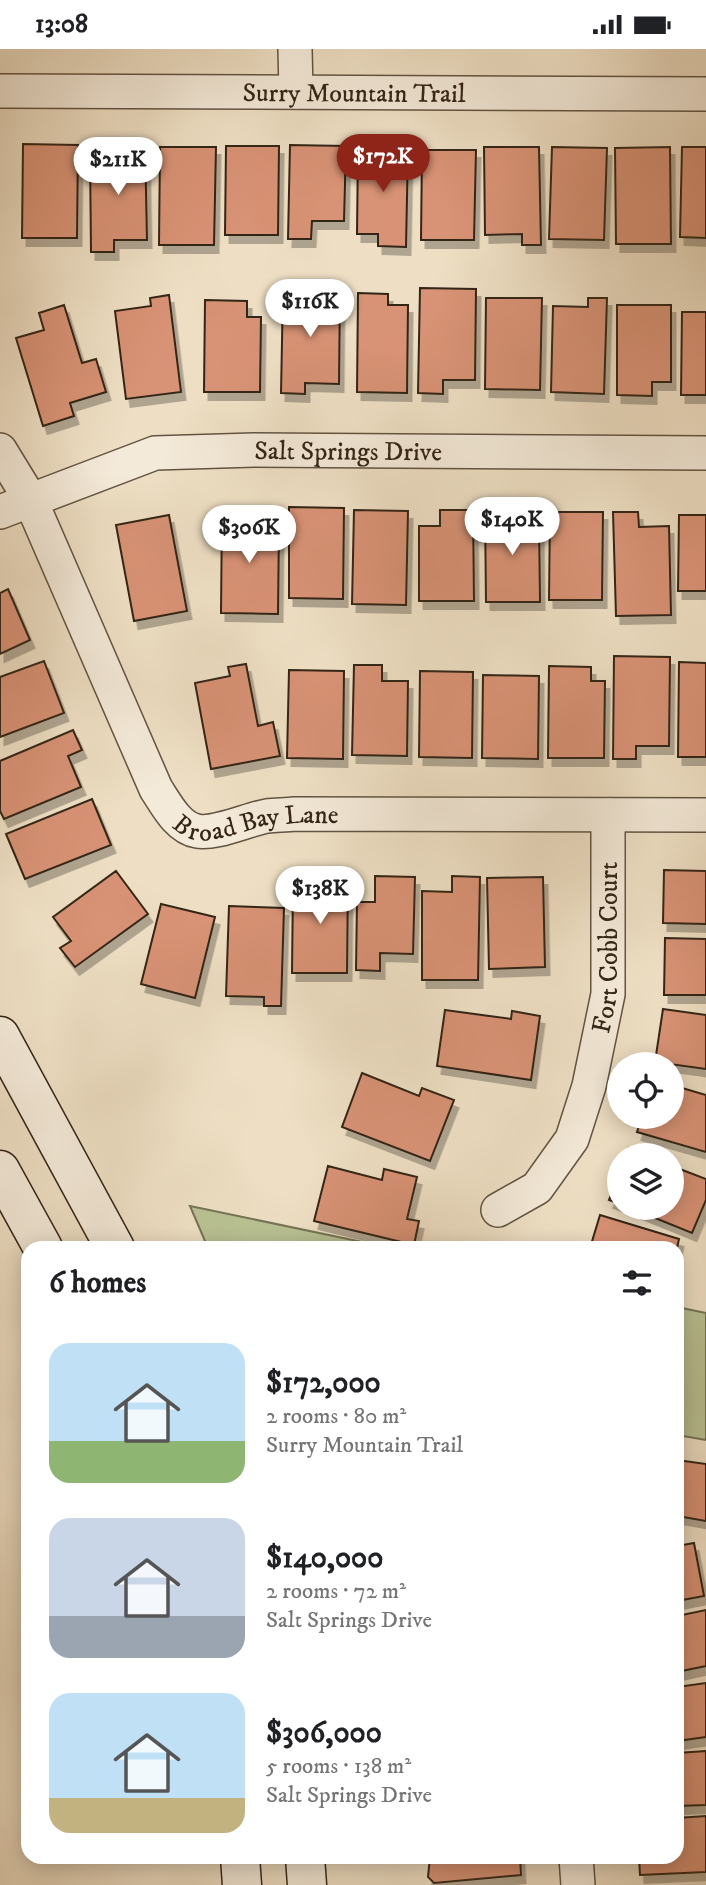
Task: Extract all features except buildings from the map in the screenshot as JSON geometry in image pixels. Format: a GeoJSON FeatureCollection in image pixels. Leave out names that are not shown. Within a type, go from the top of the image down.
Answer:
{"type":"FeatureCollection","features":[{"type":"Feature","properties":{"kind":"main road"},"geometry":{"type":"LineString","coordinates":[[0,1036],[111,1241]]}},
{"type":"Feature","properties":{"kind":"main road"},"geometry":{"type":"LineString","coordinates":[[0,1170],[39,1241]]}},
{"type":"Feature","properties":{"kind":"main road"},"geometry":{"type":"LineString","coordinates":[[240,1864],[242,1885]]}},
{"type":"Feature","properties":{"kind":"main road"},"geometry":{"type":"LineString","coordinates":[[306,1864],[307,1885]]}},
{"type":"Feature","properties":{"kind":"street"},"geometry":{"type":"LineString","coordinates":[[295,49],[296,92]]}},
{"type":"Feature","properties":{"kind":"street","name":"Surry Mountain Trail"},"geometry":{"type":"LineString","coordinates":[[0,90],[706,94]]}},
{"type":"Feature","properties":{"kind":"street","name":"Broad Bay Lane"},"geometry":{"type":"LineString","coordinates":[[0,450],[30,499],[156,789],[171,812],[183,824],[198,832],[267,816],[295,814],[706,815]]}},
{"type":"Feature","properties":{"kind":"street","name":"Salt Springs Drive"},"geometry":{"type":"LineString","coordinates":[[0,512],[155,453],[254,450],[706,453]]}},
{"type":"Feature","properties":{"kind":"street","name":"Fort Cobb Court"},"geometry":{"type":"LineString","coordinates":[[499,1210],[537,1188],[572,1139],[589,1086],[608,994],[608,815]]}},
{"type":"Feature","properties":{"kind":"street"},"geometry":{"type":"LineString","coordinates":[[576,1864],[578,1885]]}},
{"type":"Feature","properties":{"kind":"green space"},"geometry":{"type":"Polygon","coordinates":[[[190,1206],[358,1241],[205,1241],[190,1206]]]}},
{"type":"Feature","properties":{"kind":"green space"},"geometry":{"type":"Polygon","coordinates":[[[684,1308],[706,1313],[706,1440],[684,1436],[684,1308]]]}}]}
